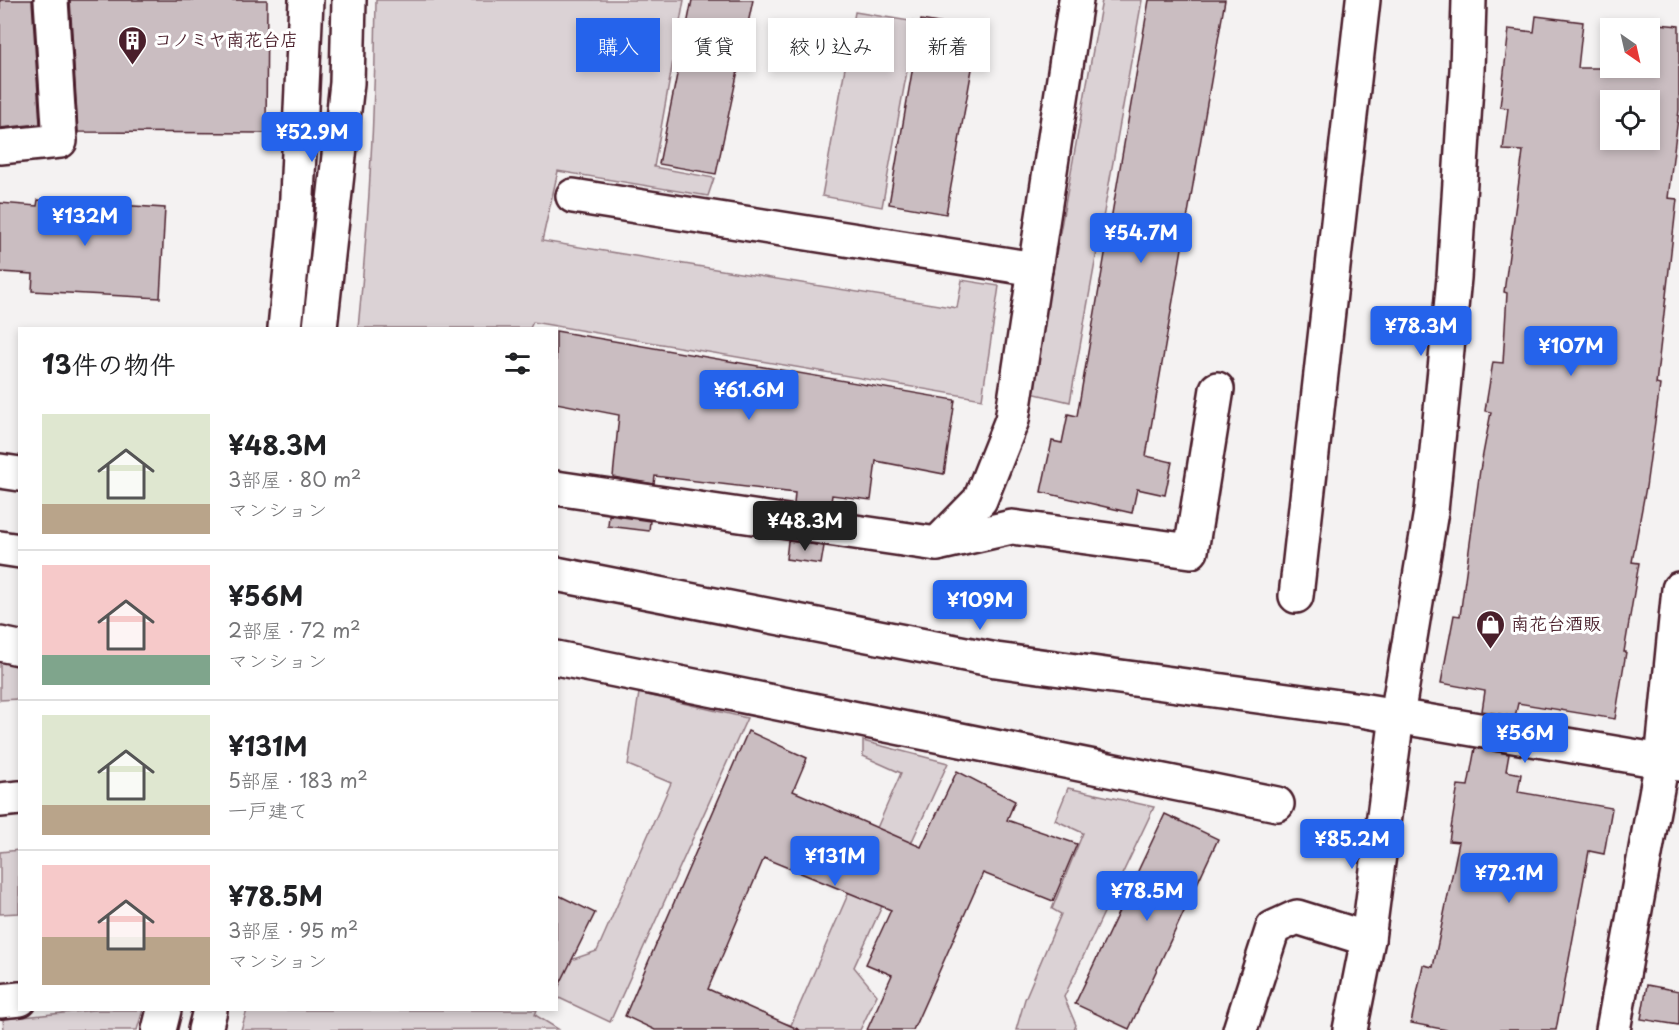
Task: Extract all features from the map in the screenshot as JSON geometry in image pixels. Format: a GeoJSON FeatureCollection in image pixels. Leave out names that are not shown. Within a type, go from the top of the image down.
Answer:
{"type":"FeatureCollection","features":[{"type":"Feature","properties":{"kind":"street"},"geometry":{"type":"LineString","coordinates":[[0,147],[60,141],[51,0]]}},
{"type":"Feature","properties":{"kind":"street"},"geometry":{"type":"LineString","coordinates":[[285,327],[296,218],[306,0]]}},
{"type":"Feature","properties":{"kind":"street"},"geometry":{"type":"LineString","coordinates":[[320,327],[347,83],[349,0]]}},
{"type":"Feature","properties":{"kind":"street"},"geometry":{"type":"LineString","coordinates":[[937,544],[980,500],[1012,420],[1076,0]]}},
{"type":"Feature","properties":{"kind":"street"},"geometry":{"type":"LineString","coordinates":[[1296,596],[1363,0]]}},
{"type":"Feature","properties":{"kind":"street"},"geometry":{"type":"LineString","coordinates":[[1350,1030],[1368,939],[1397,716],[1432,499],[1454,278],[1469,0]]}},
{"type":"Feature","properties":{"kind":"street"},"geometry":{"type":"LineString","coordinates":[[573,196],[1035,269]]}},
{"type":"Feature","properties":{"kind":"street"},"geometry":{"type":"LineString","coordinates":[[558,488],[937,544],[1012,527],[1191,550],[1217,389]]}},
{"type":"Feature","properties":{"kind":"street"},"geometry":{"type":"LineString","coordinates":[[0,471],[18,474]]}},
{"type":"Feature","properties":{"kind":"street"},"geometry":{"type":"LineString","coordinates":[[0,548],[18,551]]}},
{"type":"Feature","properties":{"kind":"street"},"geometry":{"type":"LineString","coordinates":[[558,574],[996,660],[1361,710],[1671,762]]}},
{"type":"Feature","properties":{"kind":"street"},"geometry":{"type":"LineString","coordinates":[[1612,1030],[1671,762],[1679,589]]}},
{"type":"Feature","properties":{"kind":"street"},"geometry":{"type":"LineString","coordinates":[[0,644],[18,648]]}},
{"type":"Feature","properties":{"kind":"street"},"geometry":{"type":"LineString","coordinates":[[558,658],[1277,804]]}},
{"type":"Feature","properties":{"kind":"street"},"geometry":{"type":"LineString","coordinates":[[0,800],[18,798]]}},
{"type":"Feature","properties":{"kind":"street"},"geometry":{"type":"LineString","coordinates":[[1240,1030],[1273,928],[1297,917],[1368,939]]}},
{"type":"Feature","properties":{"kind":"street"},"geometry":{"type":"LineString","coordinates":[[0,1001],[18,999]]}},
{"type":"Feature","properties":{"kind":"street"},"geometry":{"type":"LineString","coordinates":[[159,1030],[164,1011]]}},
{"type":"Feature","properties":{"kind":"street"},"geometry":{"type":"LineString","coordinates":[[205,1030],[210,1011]]}},
{"type":"Feature","properties":{"kind":"shaded area"},"geometry":{"type":"Polygon","coordinates":[[[376,0],[684,0],[681,18],[672,18],[672,67],[654,167],[714,178],[708,196],[558,171],[542,241],[957,308],[962,280],[999,286],[982,399],[533,322],[530,327],[358,327],[371,164],[376,0]]]}},
{"type":"Feature","properties":{"kind":"shaded area"},"geometry":{"type":"Polygon","coordinates":[[[1102,0],[1142,0],[1070,402],[1031,393],[1102,0]]]}},
{"type":"Feature","properties":{"kind":"shaded area"},"geometry":{"type":"Polygon","coordinates":[[[855,12],[892,18],[854,18],[855,12]]]}},
{"type":"Feature","properties":{"kind":"shaded area"},"geometry":{"type":"Polygon","coordinates":[[[894,18],[906,20],[907,72],[882,207],[822,196],[844,72],[894,72],[894,18]]]}},
{"type":"Feature","properties":{"kind":"shaded area"},"geometry":{"type":"Polygon","coordinates":[[[0,659],[18,662],[18,699],[0,700],[0,659]]]}},
{"type":"Feature","properties":{"kind":"shaded area"},"geometry":{"type":"Polygon","coordinates":[[[639,693],[747,718],[610,1022],[558,997],[558,970],[568,961],[597,951],[671,783],[628,765],[639,693]]]}},
{"type":"Feature","properties":{"kind":"shaded area"},"geometry":{"type":"Polygon","coordinates":[[[863,741],[948,763],[854,967],[877,995],[860,1030],[772,1030],[776,1021],[791,1025],[901,773],[863,756],[863,741]]]}},
{"type":"Feature","properties":{"kind":"shaded area"},"geometry":{"type":"Polygon","coordinates":[[[1068,788],[1154,807],[1064,997],[1076,1025],[1074,1030],[1016,1030],[1025,999],[1061,914],[1052,909],[1083,833],[1055,820],[1068,788]]]}},
{"type":"Feature","properties":{"kind":"shaded area"},"geometry":{"type":"Polygon","coordinates":[[[18,850],[18,913],[0,914],[0,852],[18,850]]]}},
{"type":"Feature","properties":{"kind":"shaded area"},"geometry":{"type":"Polygon","coordinates":[[[83,1011],[143,1011],[137,1030],[4,1030],[3,1019],[83,1011]]]}},
{"type":"Feature","properties":{"kind":"shaded area"},"geometry":{"type":"Polygon","coordinates":[[[247,1011],[537,1011],[535,1015],[558,1029],[241,1030],[247,1011]]]}},
{"type":"Feature","properties":{"kind":"building"},"geometry":{"type":"Polygon","coordinates":[[[0,0],[32,0],[40,124],[0,128],[0,0]]]}},
{"type":"Feature","properties":{"kind":"building","name":"コノミヤ南花台店"},"geometry":{"type":"Polygon","coordinates":[[[70,0],[267,0],[266,133],[78,132],[70,0]]]}},
{"type":"Feature","properties":{"kind":"building"},"geometry":{"type":"Polygon","coordinates":[[[692,0],[753,0],[749,18],[688,18],[692,0]]]}},
{"type":"Feature","properties":{"kind":"building"},"geometry":{"type":"Polygon","coordinates":[[[1149,0],[1225,0],[1146,456],[1172,462],[1165,495],[1137,489],[1132,513],[1041,492],[1052,441],[1062,443],[1068,414],[1077,416],[1149,0]]]}},
{"type":"Feature","properties":{"kind":"building"},"geometry":{"type":"Polygon","coordinates":[[[1536,16],[1583,22],[1578,68],[1600,68],[1600,78],[1660,78],[1660,24],[1679,26],[1679,110],[1668,198],[1677,199],[1656,384],[1660,385],[1646,487],[1632,562],[1639,563],[1615,719],[1518,703],[1515,717],[1482,711],[1485,691],[1441,683],[1454,615],[1460,616],[1480,470],[1491,412],[1485,411],[1493,362],[1503,363],[1507,293],[1504,292],[1523,151],[1503,150],[1508,108],[1500,107],[1509,29],[1534,32],[1536,16]]]}},
{"type":"Feature","properties":{"kind":"building"},"geometry":{"type":"Polygon","coordinates":[[[678,72],[738,72],[716,174],[659,164],[678,72]]]}},
{"type":"Feature","properties":{"kind":"building"},"geometry":{"type":"Polygon","coordinates":[[[912,72],[971,72],[946,214],[889,204],[912,72]]]}},
{"type":"Feature","properties":{"kind":"building"},"geometry":{"type":"Polygon","coordinates":[[[38,200],[165,208],[160,298],[32,291],[33,274],[0,272],[0,203],[37,206],[38,200]]]}},
{"type":"Feature","properties":{"kind":"building"},"geometry":{"type":"Polygon","coordinates":[[[558,331],[955,400],[944,474],[876,461],[871,500],[832,495],[830,509],[794,504],[795,493],[655,476],[654,484],[613,477],[619,415],[558,403],[558,331]]]}},
{"type":"Feature","properties":{"kind":"building"},"geometry":{"type":"Polygon","coordinates":[[[609,515],[650,521],[649,531],[608,526],[609,515]]]}},
{"type":"Feature","properties":{"kind":"building"},"geometry":{"type":"Polygon","coordinates":[[[788,541],[824,546],[821,564],[786,559],[788,541]]]}},
{"type":"Feature","properties":{"kind":"building"},"geometry":{"type":"Polygon","coordinates":[[[748,731],[807,758],[793,791],[921,847],[957,771],[1015,801],[1007,820],[1077,844],[1053,901],[983,873],[913,1030],[867,1030],[892,975],[866,964],[891,910],[764,858],[708,989],[800,1030],[655,1030],[625,1016],[748,731]]]}},
{"type":"Feature","properties":{"kind":"building"},"geometry":{"type":"Polygon","coordinates":[[[1475,748],[1509,754],[1506,771],[1521,774],[1518,792],[1612,808],[1604,854],[1589,851],[1556,1030],[1447,1030],[1411,1023],[1423,965],[1433,967],[1459,842],[1449,841],[1458,785],[1468,786],[1475,748]]]}},
{"type":"Feature","properties":{"kind":"building"},"geometry":{"type":"Polygon","coordinates":[[[1165,814],[1218,839],[1129,1029],[1075,1004],[1165,814]]]}},
{"type":"Feature","properties":{"kind":"building"},"geometry":{"type":"Polygon","coordinates":[[[558,895],[595,913],[558,988],[558,895]]]}},
{"type":"Feature","properties":{"kind":"building"},"geometry":{"type":"Polygon","coordinates":[[[1647,985],[1679,991],[1679,1025],[1641,1019],[1647,985]]]}},
{"type":"Feature","properties":{"kind":"place","name":"コノミヤ南花台店"},"geometry":{"type":"Point","coordinates":[133,66]}},
{"type":"Feature","properties":{"kind":"place","name":"南花台酒販"},"geometry":{"type":"Point","coordinates":[1490,650]}}]}
